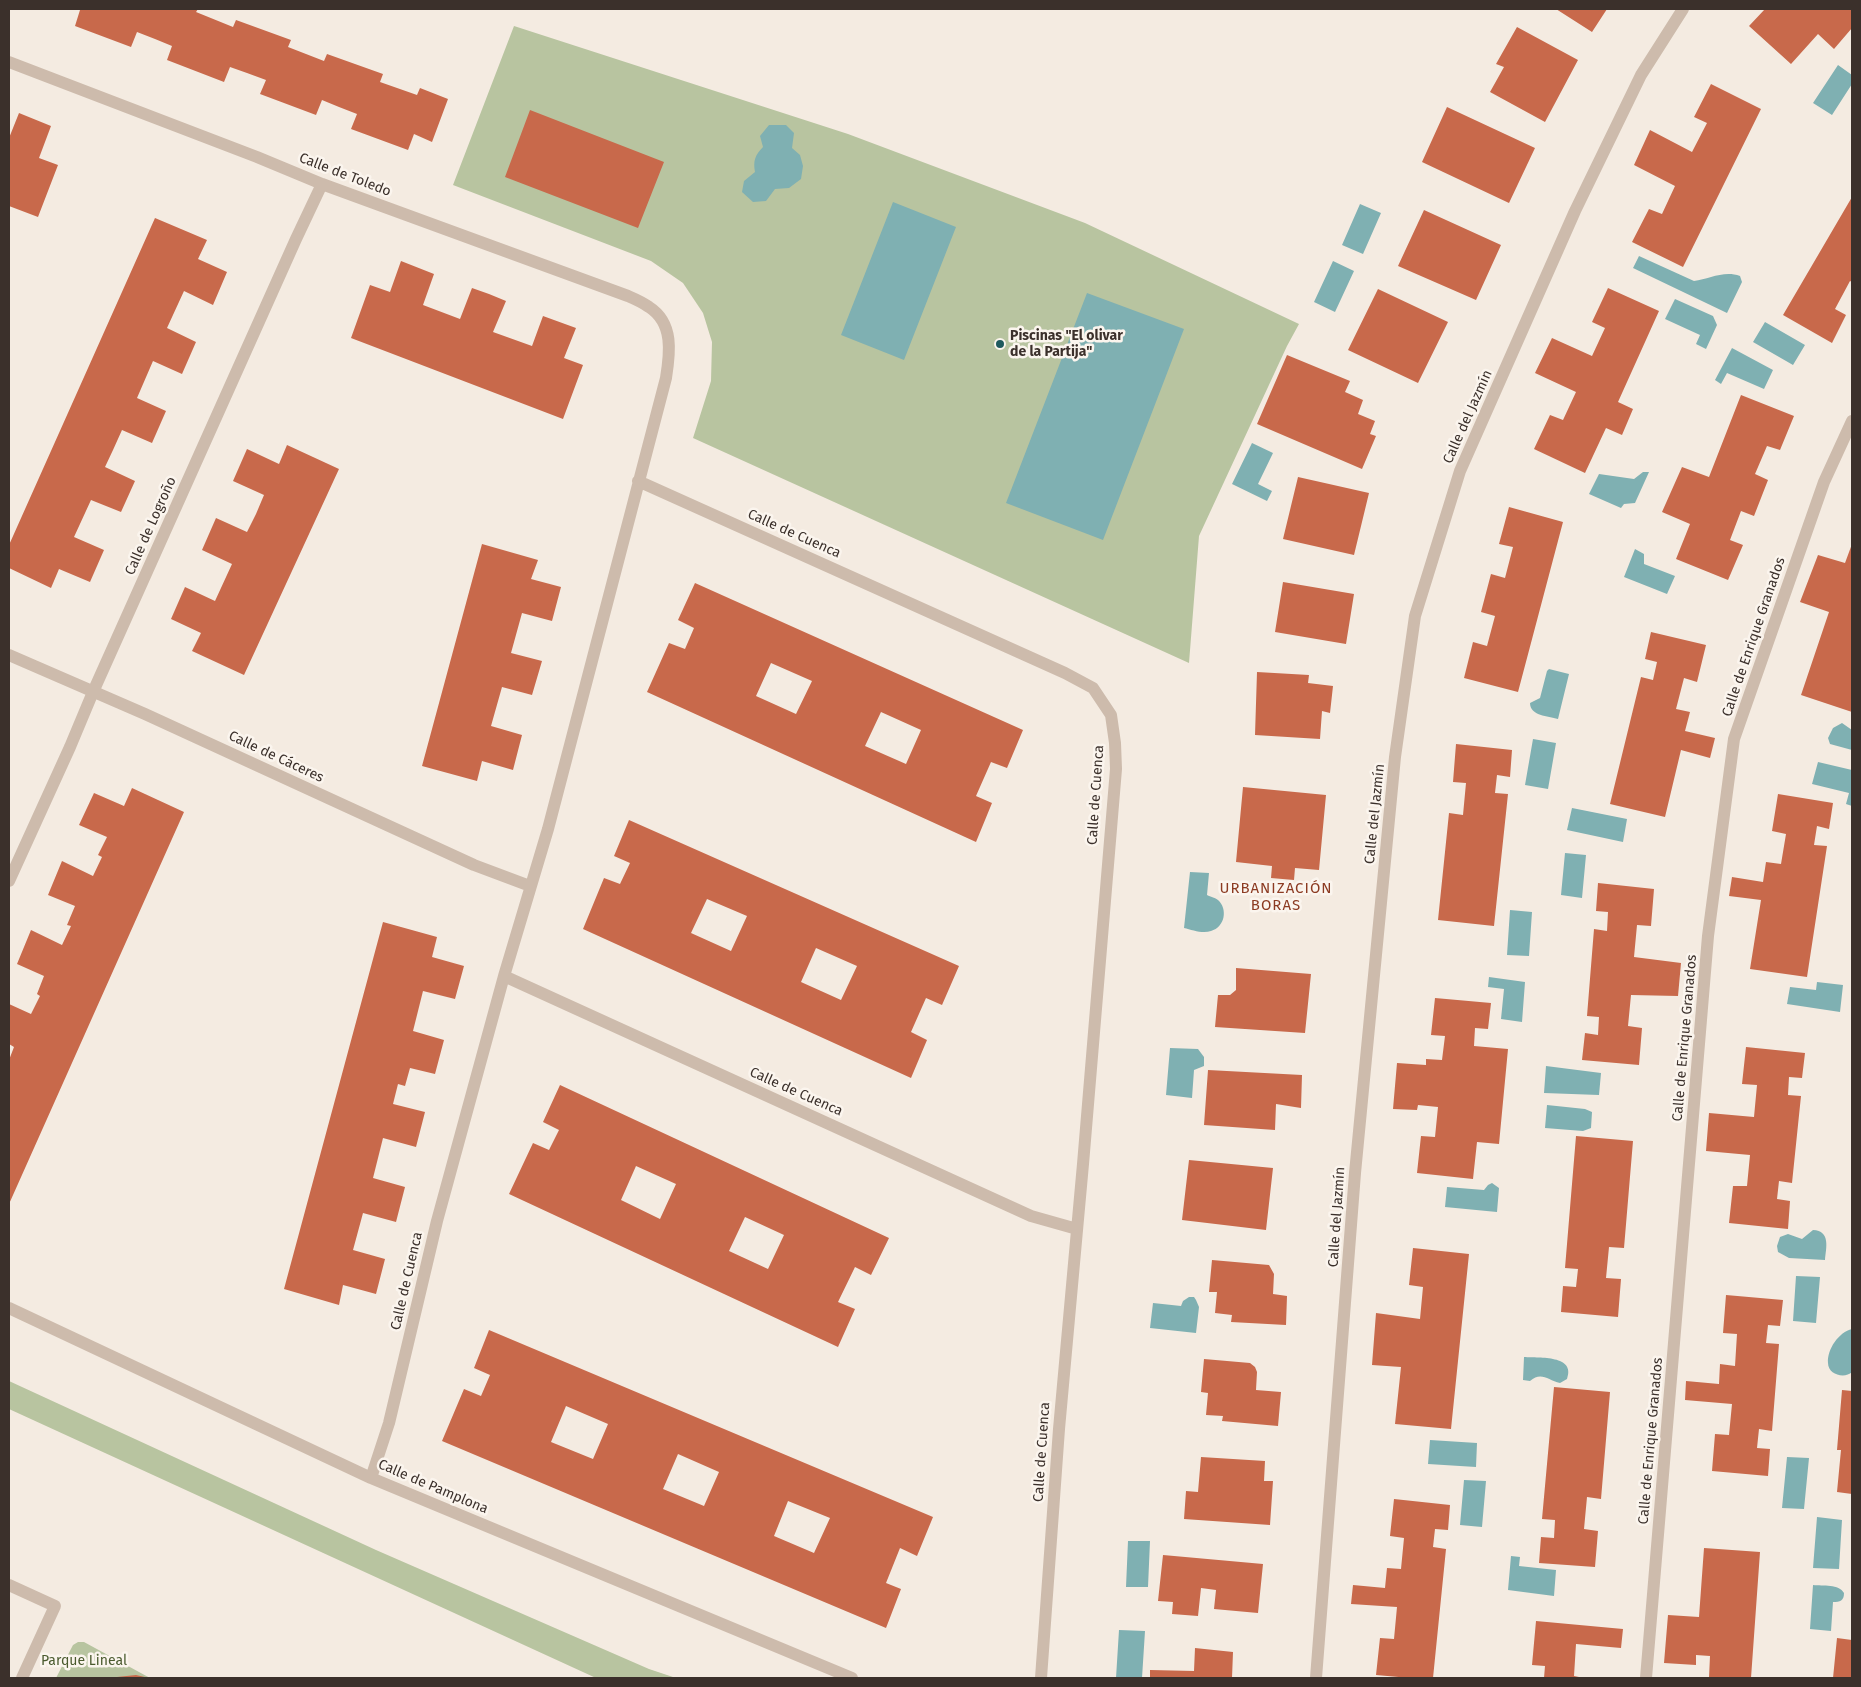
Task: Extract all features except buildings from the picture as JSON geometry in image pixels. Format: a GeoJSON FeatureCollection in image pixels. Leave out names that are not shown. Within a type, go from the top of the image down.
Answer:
{"type":"FeatureCollection","features":[{"type":"Feature","properties":{"kind":"street","name":"Calle del Jazmín"},"geometry":{"type":"LineString","coordinates":[[1316,1678],[1355,1173],[1395,757],[1415,616],[1460,471],[1575,211],[1641,75],[1683,9]]}},
{"type":"Feature","properties":{"kind":"street","name":"Calle de Toledo"},"geometry":{"type":"LineString","coordinates":[[9,62],[257,157],[322,184],[628,296],[650,307],[665,324]]}},
{"type":"Feature","properties":{"kind":"street","name":"Calle de Logroño"},"geometry":{"type":"LineString","coordinates":[[9,881],[296,238],[322,184]]}},
{"type":"Feature","properties":{"kind":"street","name":"Calle de Cuenca"},"geometry":{"type":"LineString","coordinates":[[371,1478],[389,1423],[437,1221],[504,976],[548,829],[666,378],[670,350],[665,324]]}},
{"type":"Feature","properties":{"kind":"street","name":"Calle de Enrique Granados"},"geometry":{"type":"LineString","coordinates":[[1646,1678],[1708,936],[1734,739],[1824,482],[1852,421]]}},
{"type":"Feature","properties":{"kind":"street","name":"Calle de Cuenca"},"geometry":{"type":"LineString","coordinates":[[638,481],[1065,673],[1093,688],[1111,715],[1116,769],[1059,1428],[1040,1678]]}},
{"type":"Feature","properties":{"kind":"street","name":"Calle de Cáceres"},"geometry":{"type":"LineString","coordinates":[[9,655],[145,714],[474,865],[530,886]]}},
{"type":"Feature","properties":{"kind":"street","name":"Calle de Cuenca"},"geometry":{"type":"LineString","coordinates":[[504,976],[1031,1216],[1077,1229]]}},
{"type":"Feature","properties":{"kind":"street","name":"Calle de Pamplona"},"geometry":{"type":"LineString","coordinates":[[9,1308],[371,1478],[852,1678]]}},
{"type":"Feature","properties":{"kind":"street"},"geometry":{"type":"LineString","coordinates":[[9,1585],[55,1606],[22,1678]]}},
{"type":"Feature","properties":{"kind":"green space","name":"Piscinas \"El olivar de la Partija\""},"geometry":{"type":"Polygon","coordinates":[[[514,26],[848,134],[1085,223],[1299,324],[1199,536],[1189,663],[693,438],[711,381],[712,342],[703,313],[683,283],[651,261],[453,185],[514,26]]]}},
{"type":"Feature","properties":{"kind":"green space"},"geometry":{"type":"Polygon","coordinates":[[[9,1381],[376,1550],[649,1669],[676,1678],[596,1678],[9,1409],[9,1381]]]}},
{"type":"Feature","properties":{"kind":"green space","name":"Parque Lineal"},"geometry":{"type":"Polygon","coordinates":[[[78,1642],[84,1642],[150,1678],[56,1678],[73,1645],[78,1642]]]}},
{"type":"Feature","properties":{"kind":"water"},"geometry":{"type":"Polygon","coordinates":[[[1838,65],[1852,75],[1852,84],[1832,115],[1813,103],[1838,65]]]}},
{"type":"Feature","properties":{"kind":"water"},"geometry":{"type":"Polygon","coordinates":[[[769,125],[786,125],[794,133],[792,148],[800,155],[803,166],[801,179],[789,188],[775,189],[766,201],[753,202],[742,192],[744,181],[755,172],[755,158],[763,147],[760,136],[769,125]]]}},
{"type":"Feature","properties":{"kind":"water"},"geometry":{"type":"Polygon","coordinates":[[[893,202],[956,227],[904,360],[841,335],[893,202]]]}},
{"type":"Feature","properties":{"kind":"water"},"geometry":{"type":"Polygon","coordinates":[[[1360,204],[1381,213],[1363,254],[1342,245],[1360,204]]]}},
{"type":"Feature","properties":{"kind":"water"},"geometry":{"type":"Polygon","coordinates":[[[1639,256],[1694,281],[1734,274],[1740,276],[1742,282],[1727,313],[1633,268],[1639,256]]]}},
{"type":"Feature","properties":{"kind":"water"},"geometry":{"type":"Polygon","coordinates":[[[1333,261],[1354,271],[1335,312],[1314,302],[1333,261]]]}},
{"type":"Feature","properties":{"kind":"water"},"geometry":{"type":"Polygon","coordinates":[[[1087,293],[1184,329],[1103,540],[1006,503],[1087,293]]]}},
{"type":"Feature","properties":{"kind":"water"},"geometry":{"type":"Polygon","coordinates":[[[1675,299],[1713,316],[1717,325],[1706,349],[1696,344],[1700,335],[1665,319],[1675,299]]]}},
{"type":"Feature","properties":{"kind":"water"},"geometry":{"type":"Polygon","coordinates":[[[1765,322],[1805,345],[1793,365],[1753,342],[1765,322]]]}},
{"type":"Feature","properties":{"kind":"water"},"geometry":{"type":"Polygon","coordinates":[[[1732,348],[1773,370],[1764,389],[1727,373],[1721,384],[1715,380],[1732,348]]]}},
{"type":"Feature","properties":{"kind":"water"},"geometry":{"type":"Polygon","coordinates":[[[1252,443],[1273,453],[1258,484],[1272,491],[1267,501],[1232,484],[1252,443]]]}},
{"type":"Feature","properties":{"kind":"water"},"geometry":{"type":"Polygon","coordinates":[[[1643,472],[1649,472],[1635,503],[1624,504],[1621,508],[1589,494],[1599,474],[1634,479],[1643,472]]]}},
{"type":"Feature","properties":{"kind":"water"},"geometry":{"type":"Polygon","coordinates":[[[1635,549],[1644,554],[1644,564],[1675,576],[1667,594],[1624,577],[1635,549]]]}},
{"type":"Feature","properties":{"kind":"water"},"geometry":{"type":"Polygon","coordinates":[[[1549,669],[1569,674],[1558,719],[1536,713],[1533,711],[1530,703],[1540,698],[1549,669]]]}},
{"type":"Feature","properties":{"kind":"water"},"geometry":{"type":"Polygon","coordinates":[[[1842,723],[1852,730],[1852,750],[1830,744],[1828,738],[1833,728],[1842,723]]]}},
{"type":"Feature","properties":{"kind":"water"},"geometry":{"type":"Polygon","coordinates":[[[1533,739],[1556,743],[1548,789],[1525,785],[1533,739]]]}},
{"type":"Feature","properties":{"kind":"water"},"geometry":{"type":"Polygon","coordinates":[[[1818,762],[1852,770],[1852,806],[1846,804],[1849,793],[1812,784],[1818,762]]]}},
{"type":"Feature","properties":{"kind":"water"},"geometry":{"type":"Polygon","coordinates":[[[1572,808],[1627,819],[1623,842],[1567,830],[1572,808]]]}},
{"type":"Feature","properties":{"kind":"water"},"geometry":{"type":"Polygon","coordinates":[[[1565,853],[1586,855],[1582,898],[1561,895],[1565,853]]]}},
{"type":"Feature","properties":{"kind":"water"},"geometry":{"type":"Polygon","coordinates":[[[1190,872],[1209,873],[1207,895],[1218,900],[1224,913],[1222,922],[1216,929],[1201,932],[1184,928],[1190,872]]]}},
{"type":"Feature","properties":{"kind":"water"},"geometry":{"type":"Polygon","coordinates":[[[1510,910],[1532,912],[1529,956],[1507,955],[1510,910]]]}},
{"type":"Feature","properties":{"kind":"water"},"geometry":{"type":"Polygon","coordinates":[[[1489,977],[1525,982],[1522,1022],[1501,1019],[1504,989],[1488,987],[1489,977]]]}},
{"type":"Feature","properties":{"kind":"water"},"geometry":{"type":"Polygon","coordinates":[[[1817,982],[1843,985],[1840,1012],[1787,1004],[1790,987],[1816,990],[1817,982]]]}},
{"type":"Feature","properties":{"kind":"water"},"geometry":{"type":"Polygon","coordinates":[[[1170,1048],[1198,1049],[1204,1057],[1204,1066],[1194,1070],[1192,1098],[1166,1095],[1170,1048]]]}},
{"type":"Feature","properties":{"kind":"water"},"geometry":{"type":"Polygon","coordinates":[[[1546,1066],[1601,1073],[1599,1095],[1544,1093],[1546,1066]]]}},
{"type":"Feature","properties":{"kind":"water"},"geometry":{"type":"Polygon","coordinates":[[[1547,1105],[1585,1109],[1592,1112],[1591,1128],[1583,1131],[1545,1128],[1547,1105]]]}},
{"type":"Feature","properties":{"kind":"water"},"geometry":{"type":"Polygon","coordinates":[[[1492,1183],[1499,1188],[1497,1212],[1445,1207],[1447,1187],[1484,1190],[1492,1183]]]}},
{"type":"Feature","properties":{"kind":"water"},"geometry":{"type":"Polygon","coordinates":[[[1813,1230],[1823,1233],[1825,1237],[1825,1260],[1789,1258],[1778,1252],[1777,1246],[1780,1237],[1788,1234],[1802,1239],[1813,1230]]]}},
{"type":"Feature","properties":{"kind":"water"},"geometry":{"type":"Polygon","coordinates":[[[1796,1276],[1820,1277],[1816,1323],[1793,1321],[1796,1276]]]}},
{"type":"Feature","properties":{"kind":"water"},"geometry":{"type":"Polygon","coordinates":[[[1189,1297],[1194,1297],[1199,1307],[1196,1333],[1150,1328],[1153,1303],[1181,1306],[1183,1301],[1189,1297]]]}},
{"type":"Feature","properties":{"kind":"water"},"geometry":{"type":"Polygon","coordinates":[[[1852,1329],[1852,1372],[1845,1375],[1837,1375],[1829,1367],[1828,1358],[1838,1337],[1852,1329]]]}},
{"type":"Feature","properties":{"kind":"water"},"geometry":{"type":"Polygon","coordinates":[[[1524,1357],[1555,1359],[1562,1362],[1568,1371],[1567,1379],[1560,1383],[1541,1376],[1530,1381],[1523,1380],[1524,1357]]]}},
{"type":"Feature","properties":{"kind":"water"},"geometry":{"type":"Polygon","coordinates":[[[1430,1440],[1477,1443],[1476,1467],[1428,1464],[1430,1440]]]}},
{"type":"Feature","properties":{"kind":"water"},"geometry":{"type":"Polygon","coordinates":[[[1787,1457],[1809,1458],[1804,1509],[1782,1508],[1787,1457]]]}},
{"type":"Feature","properties":{"kind":"water"},"geometry":{"type":"Polygon","coordinates":[[[1464,1480],[1486,1481],[1482,1527],[1460,1525],[1464,1480]]]}},
{"type":"Feature","properties":{"kind":"water"},"geometry":{"type":"Polygon","coordinates":[[[1817,1517],[1842,1520],[1839,1569],[1813,1568],[1817,1517]]]}},
{"type":"Feature","properties":{"kind":"water"},"geometry":{"type":"Polygon","coordinates":[[[1128,1541],[1150,1541],[1148,1587],[1126,1587],[1128,1541]]]}},
{"type":"Feature","properties":{"kind":"water"},"geometry":{"type":"Polygon","coordinates":[[[1511,1556],[1520,1557],[1519,1566],[1556,1570],[1554,1596],[1508,1590],[1511,1556]]]}},
{"type":"Feature","properties":{"kind":"water"},"geometry":{"type":"Polygon","coordinates":[[[1813,1585],[1835,1587],[1844,1593],[1841,1600],[1833,1602],[1831,1631],[1810,1629],[1813,1585]]]}},
{"type":"Feature","properties":{"kind":"water"},"geometry":{"type":"Polygon","coordinates":[[[1119,1630],[1145,1631],[1142,1678],[1116,1678],[1119,1630]]]}},
{"type":"Feature","properties":{"kind":"place","name":"Piscinas \"El olivar de la Partija\""},"geometry":{"type":"Point","coordinates":[1000,344]}},
{"type":"Feature","properties":{"kind":"district","name":"URBANIZACIÓN BORAS"},"geometry":{"type":"Point","coordinates":[1276,898]}}]}
